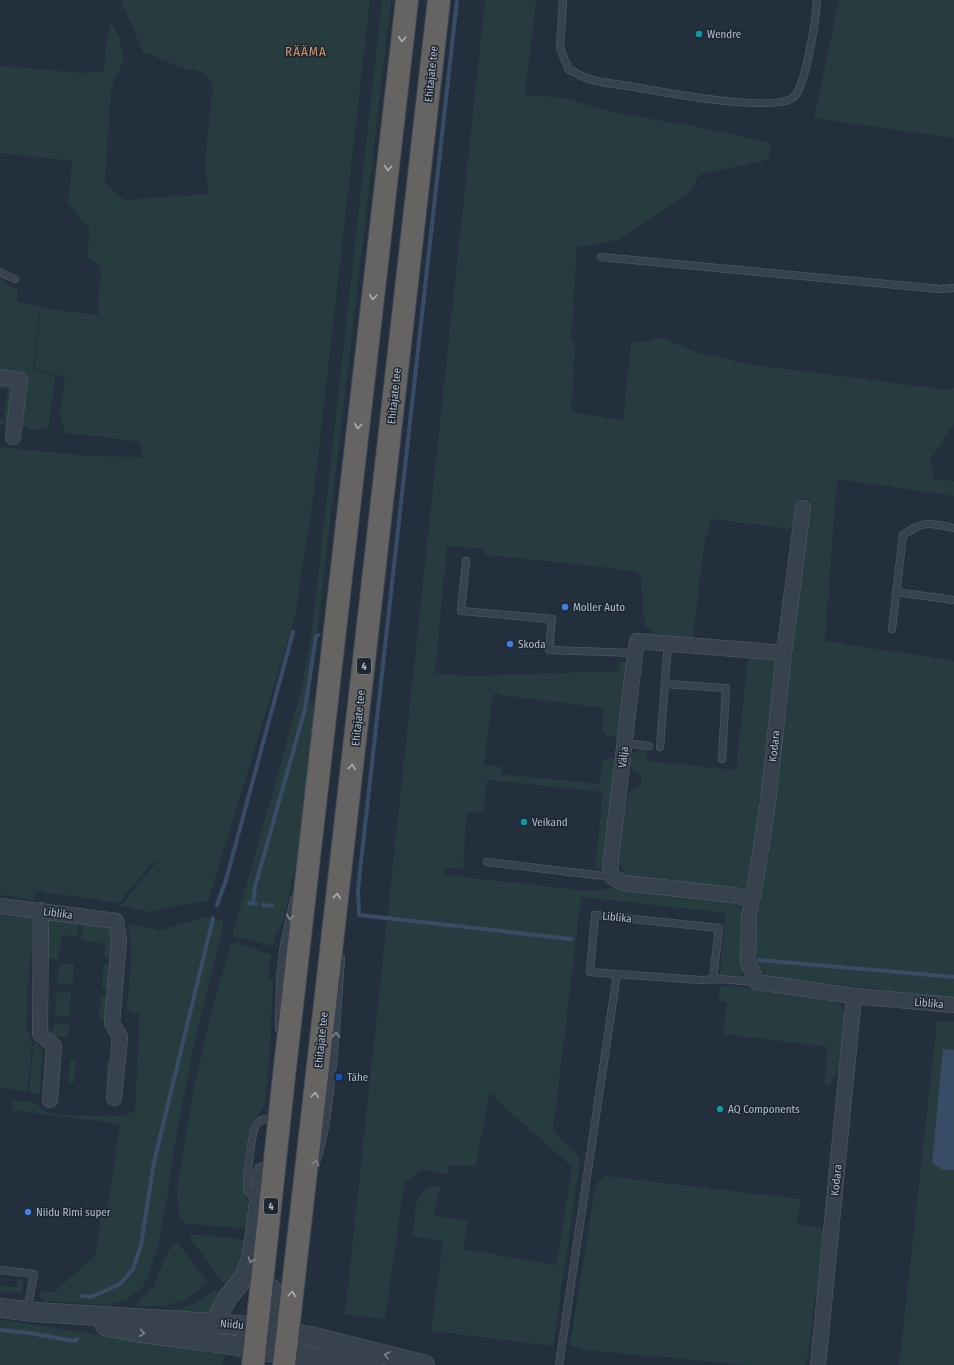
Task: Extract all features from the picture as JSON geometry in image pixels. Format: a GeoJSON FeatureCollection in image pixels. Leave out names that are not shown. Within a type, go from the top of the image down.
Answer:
{"type":"FeatureCollection","features":[{"type":"Feature","properties":{"kind":"highway","name":"Ehitajate tee"},"geometry":{"type":"LineString","coordinates":[[271,1358],[270,1329],[282,1068],[310,853],[407,0]]}},
{"type":"Feature","properties":{"kind":"highway","name":"Ehitajate tee"},"geometry":{"type":"LineString","coordinates":[[271,1358],[270,1329],[303,1200],[439,0]]}},
{"type":"Feature","properties":{"kind":"street"},"geometry":{"type":"LineString","coordinates":[[0,377],[20,380],[12,436]]}},
{"type":"Feature","properties":{"kind":"street","name":"Kodara"},"geometry":{"type":"LineString","coordinates":[[757,982],[748,962],[749,916],[768,802],[784,652],[803,508]]}},
{"type":"Feature","properties":{"kind":"street"},"geometry":{"type":"LineString","coordinates":[[635,653],[637,641],[784,652]]}},
{"type":"Feature","properties":{"kind":"street","name":"Välja"},"geometry":{"type":"LineString","coordinates":[[612,877],[610,868],[635,653]]}},
{"type":"Feature","properties":{"kind":"street"},"geometry":{"type":"LineString","coordinates":[[612,877],[624,884],[734,895],[752,900]]}},
{"type":"Feature","properties":{"kind":"street","name":"Liblika"},"geometry":{"type":"LineString","coordinates":[[0,906],[116,920],[119,940],[112,1023],[120,1037],[114,1098]]}},
{"type":"Feature","properties":{"kind":"street"},"geometry":{"type":"LineString","coordinates":[[41,910],[40,1034],[54,1046],[50,1100]]}},
{"type":"Feature","properties":{"kind":"street"},"geometry":{"type":"LineString","coordinates":[[270,1329],[269,1312],[309,940],[302,921]]}},
{"type":"Feature","properties":{"kind":"street","name":"Liblika"},"geometry":{"type":"LineString","coordinates":[[757,982],[854,996],[954,1006]]}},
{"type":"Feature","properties":{"kind":"street","name":"Kodara"},"geometry":{"type":"LineString","coordinates":[[818,1365],[854,996]]}},
{"type":"Feature","properties":{"kind":"street"},"geometry":{"type":"LineString","coordinates":[[214,1323],[228,1297],[243,1279],[252,1257],[270,1118],[282,1068]]}},
{"type":"Feature","properties":{"kind":"street","name":"Niidu"},"geometry":{"type":"LineString","coordinates":[[0,1308],[31,1312],[136,1332],[233,1345],[271,1358],[372,1365]]}},
{"type":"Feature","properties":{"kind":"street","name":"Niidu"},"geometry":{"type":"LineString","coordinates":[[31,1312],[214,1323],[270,1329],[310,1336],[425,1365]]}},
{"type":"Feature","properties":{"kind":"lane"},"geometry":{"type":"LineString","coordinates":[[563,0],[560,48],[569,70],[591,80],[696,99],[764,103],[782,102],[794,97],[802,82],[815,28],[817,0]]}},
{"type":"Feature","properties":{"kind":"lane"},"geometry":{"type":"LineString","coordinates":[[601,257],[940,289],[954,288]]}},
{"type":"Feature","properties":{"kind":"lane"},"geometry":{"type":"LineString","coordinates":[[0,272],[15,279]]}},
{"type":"Feature","properties":{"kind":"lane"},"geometry":{"type":"LineString","coordinates":[[892,629],[903,535],[913,528],[930,523],[954,528]]}},
{"type":"Feature","properties":{"kind":"lane"},"geometry":{"type":"LineString","coordinates":[[466,561],[461,611],[552,619],[549,650],[635,653]]}},
{"type":"Feature","properties":{"kind":"lane"},"geometry":{"type":"LineString","coordinates":[[896,592],[954,600]]}},
{"type":"Feature","properties":{"kind":"lane"},"geometry":{"type":"LineString","coordinates":[[660,747],[668,643]]}},
{"type":"Feature","properties":{"kind":"lane"},"geometry":{"type":"LineString","coordinates":[[665,684],[726,688],[722,759]]}},
{"type":"Feature","properties":{"kind":"lane"},"geometry":{"type":"LineString","coordinates":[[625,743],[649,746]]}},
{"type":"Feature","properties":{"kind":"lane"},"geometry":{"type":"LineString","coordinates":[[279,1035],[280,979],[284,945],[297,890],[310,853]]}},
{"type":"Feature","properties":{"kind":"lane"},"geometry":{"type":"LineString","coordinates":[[487,862],[612,877]]}},
{"type":"Feature","properties":{"kind":"lane","name":"Liblika"},"geometry":{"type":"LineString","coordinates":[[713,979],[719,928],[595,915],[590,972],[701,980],[713,979],[757,982]]}},
{"type":"Feature","properties":{"kind":"lane"},"geometry":{"type":"LineString","coordinates":[[335,920],[340,944]]}},
{"type":"Feature","properties":{"kind":"lane"},"geometry":{"type":"LineString","coordinates":[[303,1200],[322,1144],[335,1048],[341,952]]}},
{"type":"Feature","properties":{"kind":"lane"},"geometry":{"type":"LineString","coordinates":[[559,1365],[617,974]]}},
{"type":"Feature","properties":{"kind":"lane"},"geometry":{"type":"LineString","coordinates":[[0,1270],[34,1274],[31,1312]]}},
{"type":"Feature","properties":{"kind":"green space"},"geometry":{"type":"Polygon","coordinates":[[[121,0],[370,0],[314,492],[295,617],[208,901],[151,912],[120,906],[160,858],[150,865],[119,903],[37,891],[33,900],[0,895],[0,447],[88,456],[143,457],[139,442],[65,433],[60,416],[65,377],[34,369],[41,308],[98,315],[101,267],[88,257],[89,227],[68,204],[72,161],[0,153],[0,66],[83,73],[104,71],[106,48],[111,22],[119,37],[124,60],[111,88],[105,183],[124,200],[208,194],[205,163],[213,83],[202,72],[185,69],[143,52],[121,0]]]}},
{"type":"Feature","properties":{"kind":"green space"},"geometry":{"type":"Polygon","coordinates":[[[382,0],[391,0],[309,702],[316,703],[297,859],[283,923],[275,935],[273,946],[234,936],[233,933],[301,691],[312,630],[382,0]]]}},
{"type":"Feature","properties":{"kind":"green space"},"geometry":{"type":"Polygon","coordinates":[[[485,0],[536,0],[525,95],[558,97],[626,115],[688,125],[772,143],[769,159],[699,175],[690,193],[618,240],[577,247],[571,337],[575,343],[571,412],[623,420],[631,343],[663,338],[699,353],[755,365],[948,390],[954,388],[954,424],[930,461],[934,479],[954,481],[954,496],[837,479],[825,641],[946,659],[954,662],[954,998],[769,977],[759,968],[755,947],[809,499],[800,499],[794,529],[711,519],[704,545],[693,638],[657,634],[645,626],[640,573],[603,567],[486,555],[481,548],[447,546],[435,673],[469,676],[619,671],[620,662],[625,662],[627,666],[619,736],[607,736],[602,730],[604,708],[493,694],[484,765],[502,767],[501,774],[600,784],[602,762],[610,758],[618,760],[605,861],[599,870],[595,868],[603,792],[487,780],[483,813],[467,812],[463,869],[445,868],[444,875],[589,891],[610,888],[723,899],[733,903],[739,908],[742,913],[743,920],[741,951],[744,973],[736,976],[720,975],[725,913],[581,897],[553,1131],[576,1153],[580,1161],[553,1346],[431,1331],[443,1241],[413,1236],[417,1203],[424,1191],[431,1187],[440,1186],[434,1216],[468,1220],[464,1249],[556,1265],[572,1167],[489,1093],[476,1166],[449,1165],[448,1174],[422,1169],[404,1184],[385,1319],[345,1314],[485,0]]]}},
{"type":"Feature","properties":{"kind":"green space"},"geometry":{"type":"Polygon","coordinates":[[[839,0],[954,0],[954,138],[814,118],[839,0]]]}},
{"type":"Feature","properties":{"kind":"green space"},"geometry":{"type":"Polygon","coordinates":[[[0,278],[10,287],[18,288],[17,302],[40,306],[33,370],[55,376],[49,426],[42,430],[30,429],[22,425],[20,422],[27,374],[0,370],[0,278]]]}},
{"type":"Feature","properties":{"kind":"green space"},"geometry":{"type":"Polygon","coordinates":[[[0,384],[11,385],[13,388],[9,422],[5,424],[0,424],[0,418],[4,419],[8,389],[0,388],[0,384]]]}},
{"type":"Feature","properties":{"kind":"green space"},"geometry":{"type":"Polygon","coordinates":[[[748,655],[770,657],[774,661],[777,673],[764,803],[746,891],[631,876],[625,873],[619,863],[627,796],[632,789],[641,786],[642,775],[635,773],[630,765],[632,754],[640,750],[647,750],[647,761],[736,770],[748,655]]]}},
{"type":"Feature","properties":{"kind":"green space"},"geometry":{"type":"Polygon","coordinates":[[[0,914],[14,917],[35,917],[28,984],[27,1029],[32,1045],[27,1091],[0,1088],[0,914]]]}},
{"type":"Feature","properties":{"kind":"green space"},"geometry":{"type":"Polygon","coordinates":[[[204,917],[222,920],[223,927],[194,1044],[173,1154],[168,1194],[159,1242],[148,1277],[142,1288],[126,1300],[108,1305],[45,1301],[39,1296],[42,1292],[54,1292],[95,1256],[101,1217],[106,1219],[120,1124],[12,1110],[13,1100],[36,1103],[43,1111],[62,1115],[125,1116],[135,1110],[140,1014],[127,1011],[132,944],[127,924],[161,930],[204,917]]]}},
{"type":"Feature","properties":{"kind":"green space"},"geometry":{"type":"Polygon","coordinates":[[[47,918],[78,921],[77,936],[61,935],[59,959],[50,959],[45,956],[47,918]]]}},
{"type":"Feature","properties":{"kind":"green space"},"geometry":{"type":"Polygon","coordinates":[[[83,922],[109,925],[113,929],[112,957],[104,956],[105,944],[81,940],[83,922]]]}},
{"type":"Feature","properties":{"kind":"green space"},"geometry":{"type":"Polygon","coordinates":[[[235,942],[271,955],[268,978],[273,981],[270,1047],[265,1102],[250,1126],[245,1151],[244,1189],[250,1207],[247,1228],[186,1224],[180,1217],[177,1192],[194,1088],[211,1014],[230,946],[235,942]]]}},
{"type":"Feature","properties":{"kind":"green space"},"geometry":{"type":"Polygon","coordinates":[[[60,963],[74,964],[73,985],[57,983],[60,963]]]}},
{"type":"Feature","properties":{"kind":"green space"},"geometry":{"type":"Polygon","coordinates":[[[103,964],[112,964],[110,990],[102,988],[103,964]]]}},
{"type":"Feature","properties":{"kind":"green space"},"geometry":{"type":"Polygon","coordinates":[[[720,986],[757,988],[830,999],[839,1003],[845,1013],[840,1068],[829,1085],[824,1084],[828,1047],[723,1034],[727,1002],[718,1001],[720,986]]]}},
{"type":"Feature","properties":{"kind":"green space"},"geometry":{"type":"Polygon","coordinates":[[[57,991],[71,992],[69,1017],[55,1015],[57,991]]]}},
{"type":"Feature","properties":{"kind":"green space"},"geometry":{"type":"Polygon","coordinates":[[[101,995],[109,996],[107,1021],[99,1020],[101,995]]]}},
{"type":"Feature","properties":{"kind":"green space"},"geometry":{"type":"Polygon","coordinates":[[[937,1021],[954,1022],[954,1365],[899,1365],[937,1021]]]}},
{"type":"Feature","properties":{"kind":"green space"},"geometry":{"type":"Polygon","coordinates":[[[54,1023],[69,1024],[68,1038],[52,1036],[54,1023]]]}},
{"type":"Feature","properties":{"kind":"green space"},"geometry":{"type":"Polygon","coordinates":[[[34,1041],[42,1049],[40,1094],[29,1092],[34,1041]]]}},
{"type":"Feature","properties":{"kind":"green space"},"geometry":{"type":"Polygon","coordinates":[[[70,1059],[76,1059],[74,1083],[68,1082],[70,1059]]]}},
{"type":"Feature","properties":{"kind":"green space"},"geometry":{"type":"Polygon","coordinates":[[[107,1061],[114,1061],[112,1087],[105,1086],[107,1061]]]}},
{"type":"Feature","properties":{"kind":"green space"},"geometry":{"type":"Polygon","coordinates":[[[606,1176],[801,1199],[796,1224],[824,1229],[808,1355],[805,1365],[749,1365],[585,1350],[570,1345],[595,1188],[599,1180],[606,1176]]]}},
{"type":"Feature","properties":{"kind":"green space"},"geometry":{"type":"Polygon","coordinates":[[[192,1234],[246,1240],[242,1267],[225,1285],[190,1238],[192,1234]]]}},
{"type":"Feature","properties":{"kind":"green space"},"geometry":{"type":"Polygon","coordinates":[[[177,1241],[208,1283],[187,1299],[164,1306],[135,1306],[153,1287],[169,1250],[177,1241]]]}},
{"type":"Feature","properties":{"kind":"green space"},"geometry":{"type":"Polygon","coordinates":[[[18,1278],[23,1279],[21,1293],[0,1291],[1,1286],[17,1287],[18,1278]]]}},
{"type":"Feature","properties":{"kind":"green space"},"geometry":{"type":"Polygon","coordinates":[[[213,1290],[221,1295],[211,1310],[204,1313],[169,1312],[192,1304],[213,1290]]]}},
{"type":"Feature","properties":{"kind":"green space"},"geometry":{"type":"Polygon","coordinates":[[[0,1320],[225,1355],[222,1365],[0,1365],[0,1320]]]}},
{"type":"Feature","properties":{"kind":"water"},"geometry":{"type":"Polygon","coordinates":[[[943,1049],[954,1050],[954,1170],[943,1170],[932,1163],[943,1049]]]}},
{"type":"Feature","properties":{"kind":"waterway"},"geometry":{"type":"LineString","coordinates":[[457,0],[358,889],[359,915],[571,939]]}},
{"type":"Feature","properties":{"kind":"waterway"},"geometry":{"type":"LineString","coordinates":[[217,905],[226,880],[293,632]]}},
{"type":"Feature","properties":{"kind":"waterway"},"geometry":{"type":"LineString","coordinates":[[253,903],[255,887],[305,709],[316,636],[318,635]]}},
{"type":"Feature","properties":{"kind":"waterway"},"geometry":{"type":"LineString","coordinates":[[249,903],[256,904]]}},
{"type":"Feature","properties":{"kind":"waterway"},"geometry":{"type":"LineString","coordinates":[[263,905],[272,906]]}},
{"type":"Feature","properties":{"kind":"waterway"},"geometry":{"type":"LineString","coordinates":[[82,1296],[91,1297],[120,1284],[133,1269],[141,1245],[154,1162],[213,918]]}},
{"type":"Feature","properties":{"kind":"waterway"},"geometry":{"type":"LineString","coordinates":[[759,960],[954,977]]}},
{"type":"Feature","properties":{"kind":"waterway"},"geometry":{"type":"LineString","coordinates":[[0,1330],[29,1333],[74,1341],[77,1339]]}},
{"type":"Feature","properties":{"kind":"place","name":"Wendre"},"geometry":{"type":"Point","coordinates":[699,34]}},
{"type":"Feature","properties":{"kind":"place","name":"Moller Auto"},"geometry":{"type":"Point","coordinates":[565,607]}},
{"type":"Feature","properties":{"kind":"place","name":"Skoda"},"geometry":{"type":"Point","coordinates":[510,644]}},
{"type":"Feature","properties":{"kind":"place","name":"Veikand"},"geometry":{"type":"Point","coordinates":[524,822]}},
{"type":"Feature","properties":{"kind":"place","name":"Tähe"},"geometry":{"type":"Point","coordinates":[339,1077]}},
{"type":"Feature","properties":{"kind":"place","name":"AQ Components"},"geometry":{"type":"Point","coordinates":[720,1109]}},
{"type":"Feature","properties":{"kind":"place","name":"Niidu Rimi super"},"geometry":{"type":"Point","coordinates":[28,1212]}},
{"type":"Feature","properties":{"kind":"district","name":"RÄÄMA"},"geometry":{"type":"Point","coordinates":[306,51]}}]}
